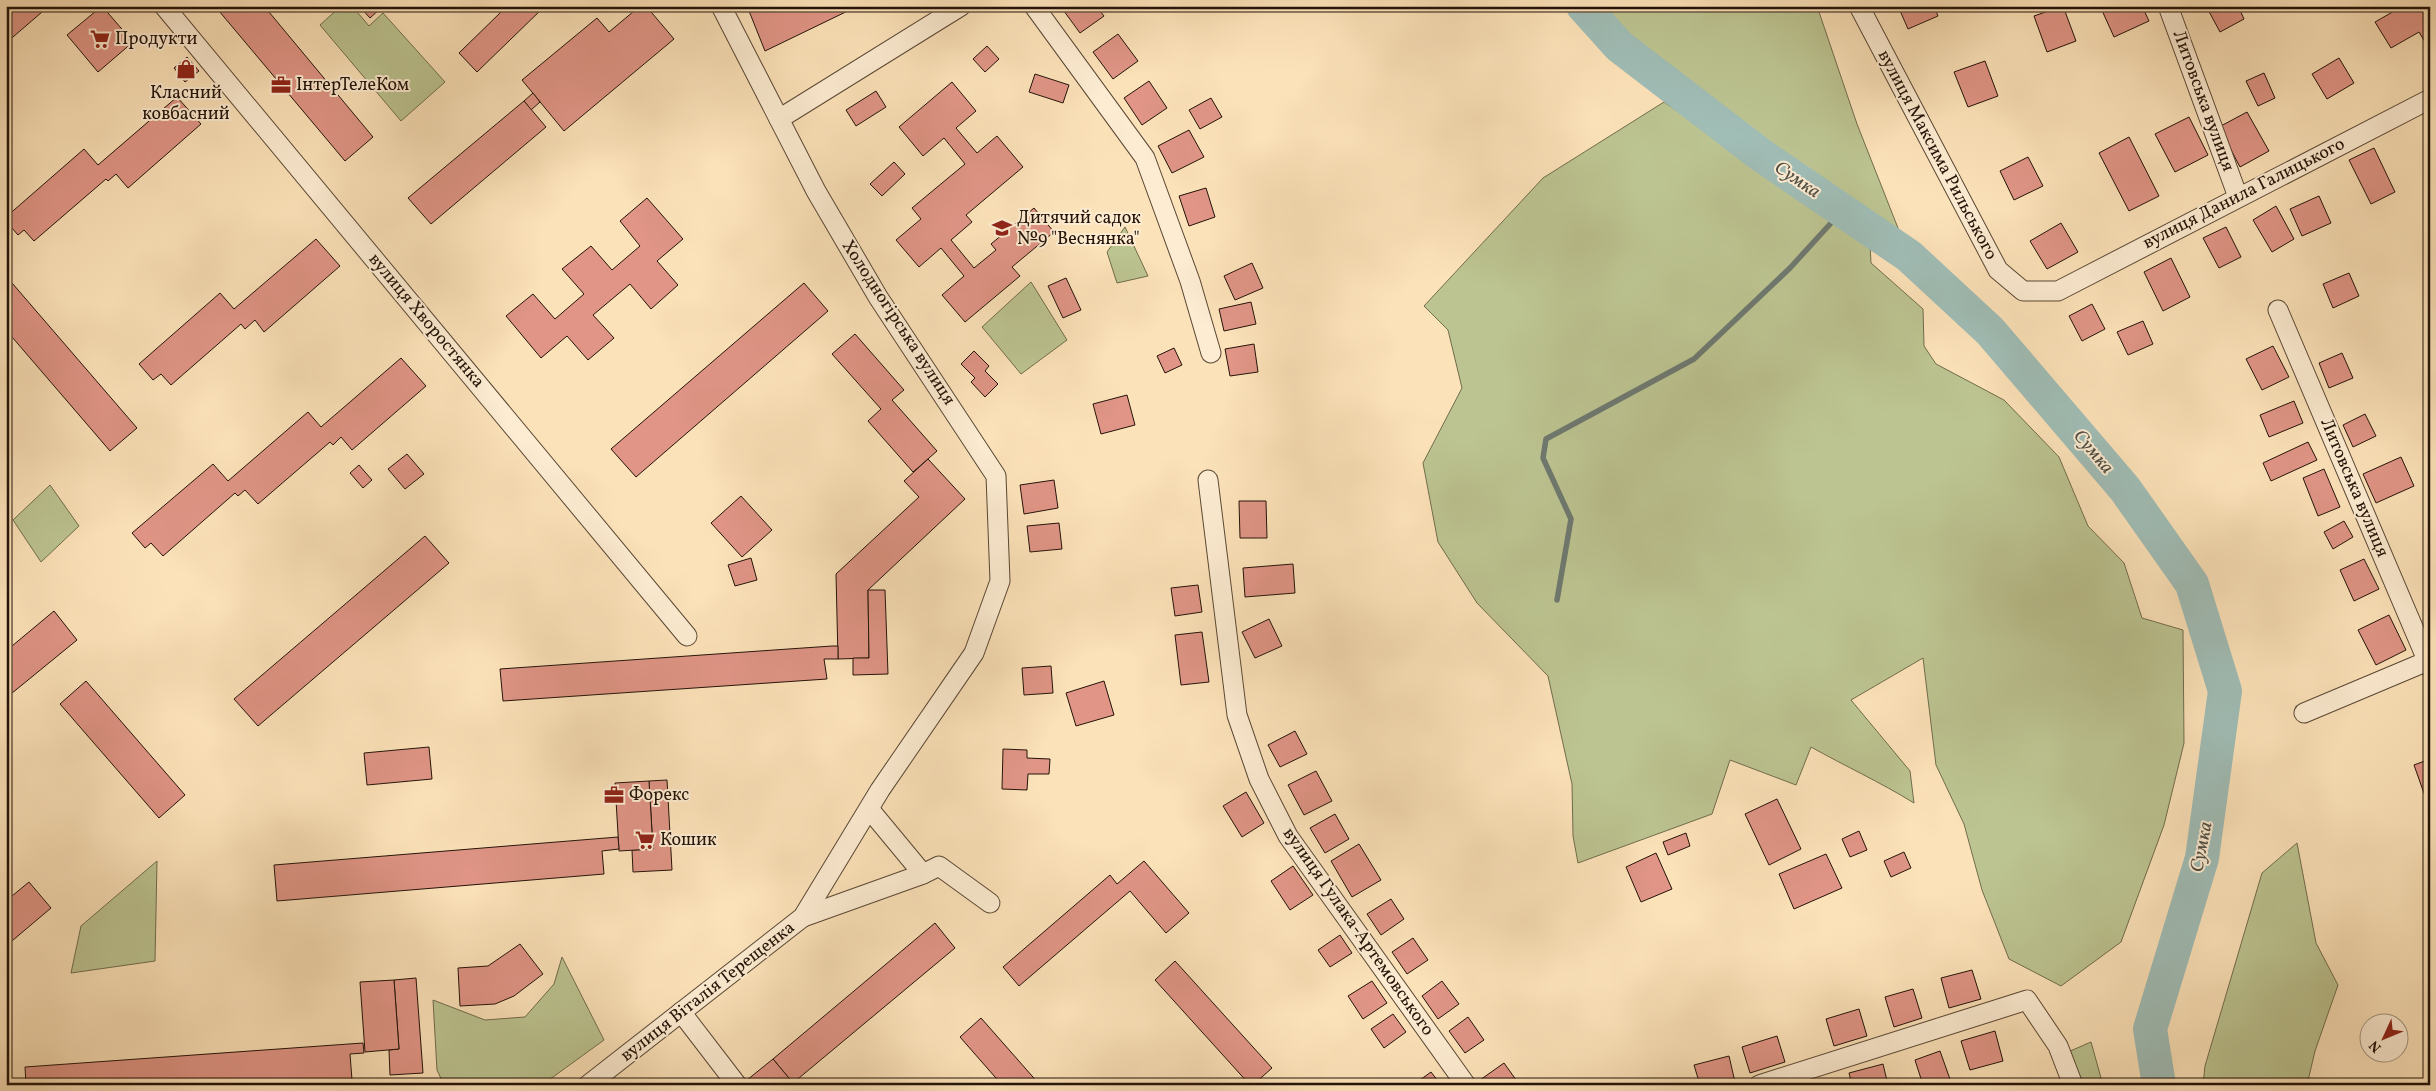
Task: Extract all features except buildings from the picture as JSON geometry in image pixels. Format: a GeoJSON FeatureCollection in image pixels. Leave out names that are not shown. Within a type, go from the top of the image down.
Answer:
{"type":"FeatureCollection","features":[{"type":"Feature","properties":{"kind":"street","name":"вулиця Хворостянка"},"geometry":{"type":"LineString","coordinates":[[164,6],[687,636]]}},
{"type":"Feature","properties":{"kind":"street","name":"Холодногірська вулиця"},"geometry":{"type":"LineString","coordinates":[[721,6],[816,192],[878,297],[996,476],[1000,581],[974,653]]}},
{"type":"Feature","properties":{"kind":"street"},"geometry":{"type":"LineString","coordinates":[[779,119],[961,6]]}},
{"type":"Feature","properties":{"kind":"street"},"geometry":{"type":"LineString","coordinates":[[1034,6],[1145,158],[1190,281],[1211,353]]}},
{"type":"Feature","properties":{"kind":"street","name":"вулиця Максима Рильського"},"geometry":{"type":"LineString","coordinates":[[1859,6],[1998,270],[2023,291],[2058,290]]}},
{"type":"Feature","properties":{"kind":"street","name":"Литовська вулиця"},"geometry":{"type":"LineString","coordinates":[[2168,6],[2238,197]]}},
{"type":"Feature","properties":{"kind":"street","name":"вулиця Данила Галицького"},"geometry":{"type":"LineString","coordinates":[[2058,290],[2430,99]]}},
{"type":"Feature","properties":{"kind":"street","name":"Литовська вулиця"},"geometry":{"type":"LineString","coordinates":[[2278,310],[2429,663]]}},
{"type":"Feature","properties":{"kind":"street","name":"вулиця Гулака-Артемовського"},"geometry":{"type":"LineString","coordinates":[[1208,480],[1237,715],[1259,778],[1288,836],[1466,1085]]}},
{"type":"Feature","properties":{"kind":"street","name":"вулиця Віталія Терещенка"},"geometry":{"type":"LineString","coordinates":[[803,917],[870,810],[880,790],[974,653]]}},
{"type":"Feature","properties":{"kind":"street"},"geometry":{"type":"LineString","coordinates":[[2304,713],[2429,663]]}},
{"type":"Feature","properties":{"kind":"street"},"geometry":{"type":"LineString","coordinates":[[870,810],[923,874]]}},
{"type":"Feature","properties":{"kind":"street","name":"вулиця Віталія Терещенка"},"geometry":{"type":"LineString","coordinates":[[588,1085],[803,917],[923,874],[939,866],[990,902]]}},
{"type":"Feature","properties":{"kind":"street"},"geometry":{"type":"LineString","coordinates":[[1759,1085],[2027,1000],[2058,1046],[2073,1085]]}},
{"type":"Feature","properties":{"kind":"street"},"geometry":{"type":"LineString","coordinates":[[682,1012],[737,1085]]}},
{"type":"Feature","properties":{"kind":"green space"},"geometry":{"type":"Polygon","coordinates":[[[341,6],[352,6],[369,26],[383,13],[445,82],[401,121],[320,25],[341,6]]]}},
{"type":"Feature","properties":{"kind":"green space"},"geometry":{"type":"Polygon","coordinates":[[[1583,6],[1817,6],[1857,124],[1909,256],[1761,155],[1619,46],[1583,6]]]}},
{"type":"Feature","properties":{"kind":"green space"},"geometry":{"type":"Polygon","coordinates":[[[1664,102],[1870,244],[1871,263],[1923,309],[1924,346],[1936,364],[2004,400],[2059,457],[2088,526],[2124,563],[2142,618],[2183,630],[2184,743],[2164,825],[2121,942],[2061,986],[2009,959],[1982,890],[1964,824],[1936,765],[1923,658],[1851,700],[1910,771],[1914,803],[1811,747],[1796,785],[1730,760],[1712,814],[1578,863],[1573,836],[1572,784],[1548,676],[1477,603],[1438,542],[1423,463],[1462,388],[1448,330],[1424,306],[1543,178],[1664,102]]]}},
{"type":"Feature","properties":{"kind":"green space"},"geometry":{"type":"Polygon","coordinates":[[[1125,227],[1148,276],[1117,283],[1107,252],[1125,227]]]}},
{"type":"Feature","properties":{"kind":"green space"},"geometry":{"type":"Polygon","coordinates":[[[1031,282],[1067,340],[1021,374],[982,327],[1031,282]]]}},
{"type":"Feature","properties":{"kind":"green space"},"geometry":{"type":"Polygon","coordinates":[[[50,485],[79,526],[41,562],[13,520],[50,485]]]}},
{"type":"Feature","properties":{"kind":"green space"},"geometry":{"type":"Polygon","coordinates":[[[2297,843],[2316,943],[2338,985],[2315,1051],[2307,1085],[2203,1085],[2205,1066],[2262,873],[2297,843]]]}},
{"type":"Feature","properties":{"kind":"green space"},"geometry":{"type":"Polygon","coordinates":[[[157,861],[155,961],[71,973],[81,926],[157,861]]]}},
{"type":"Feature","properties":{"kind":"green space"},"geometry":{"type":"Polygon","coordinates":[[[562,957],[604,1040],[542,1085],[444,1085],[437,1070],[433,1000],[485,1020],[525,1017],[554,984],[562,957]]]}},
{"type":"Feature","properties":{"kind":"green space"},"geometry":{"type":"Polygon","coordinates":[[[2091,1042],[2103,1085],[2081,1085],[2068,1052],[2091,1042]]]}},
{"type":"Feature","properties":{"kind":"waterway","name":"Сумка"},"geometry":{"type":"LineString","coordinates":[[1583,6],[1619,46],[1761,155],[1909,256],[1990,331],[2125,489],[2192,584],[2225,691],[2202,858],[2150,1029],[2159,1085]]}},
{"type":"Feature","properties":{"kind":"waterway"},"geometry":{"type":"LineString","coordinates":[[1557,600],[1571,519],[1543,458],[1546,439],[1694,359],[1790,268],[1842,211]]}},
{"type":"Feature","properties":{"kind":"place","name":"Продукти"},"geometry":{"type":"Point","coordinates":[100,39]}},
{"type":"Feature","properties":{"kind":"place","name":"Класний ковбасний"},"geometry":{"type":"Point","coordinates":[186,69]}},
{"type":"Feature","properties":{"kind":"place","name":"ІнтерТелеКом"},"geometry":{"type":"Point","coordinates":[281,85]}},
{"type":"Feature","properties":{"kind":"place","name":"Дитячий садок №9 \"Веснянка\""},"geometry":{"type":"Point","coordinates":[1002,228]}},
{"type":"Feature","properties":{"kind":"place","name":"Форекс"},"geometry":{"type":"Point","coordinates":[614,795]}},
{"type":"Feature","properties":{"kind":"place","name":"Кошик"},"geometry":{"type":"Point","coordinates":[645,840]}}]}
